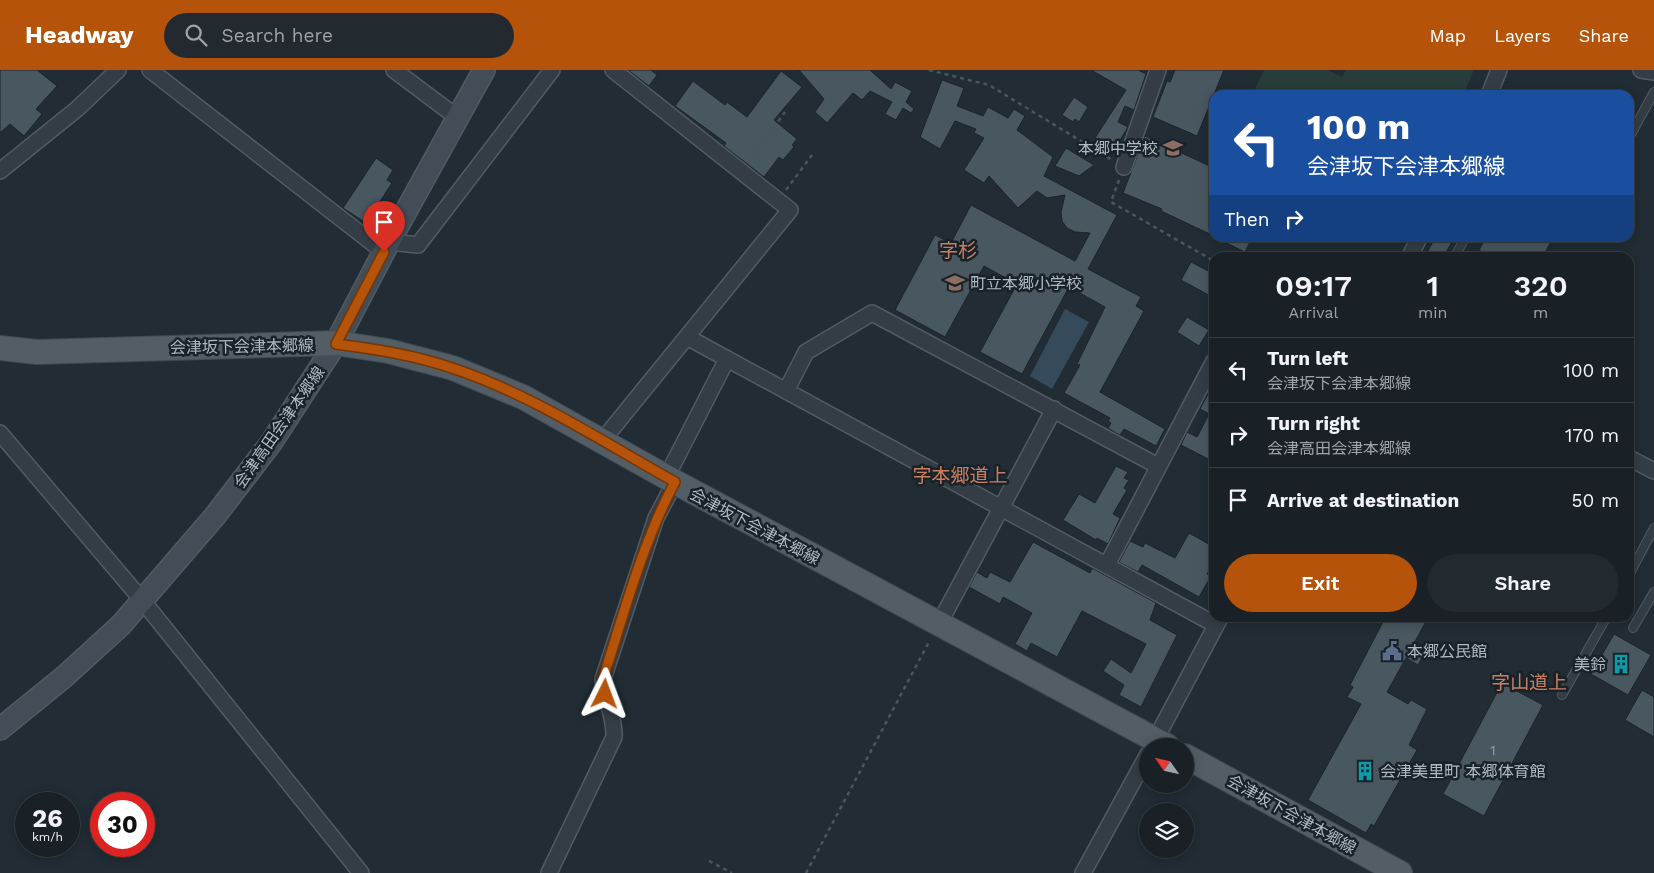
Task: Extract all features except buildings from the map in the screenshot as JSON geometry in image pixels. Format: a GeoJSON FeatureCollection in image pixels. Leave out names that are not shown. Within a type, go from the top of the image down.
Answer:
{"type":"FeatureCollection","features":[{"type":"Feature","properties":{"kind":"main road","name":"会津高田会津本郷線"},"geometry":{"type":"LineString","coordinates":[[0,729],[96,649],[121,625],[215,516],[260,457],[309,387],[336,344],[386,247],[484,70]]}},
{"type":"Feature","properties":{"kind":"main road","name":"会津坂下会津本郷線"},"geometry":{"type":"LineString","coordinates":[[0,348],[38,352],[336,344],[388,351],[453,368],[523,398],[936,630],[1139,738]]}},
{"type":"Feature","properties":{"kind":"main road","name":"会津坂下会津本郷線"},"geometry":{"type":"LineString","coordinates":[[1194,761],[1400,873]]}},
{"type":"Feature","properties":{"kind":"street"},"geometry":{"type":"LineString","coordinates":[[0,171],[77,109],[118,70]]}},
{"type":"Feature","properties":{"kind":"street"},"geometry":{"type":"LineString","coordinates":[[150,70],[386,247],[418,245],[552,70]]}},
{"type":"Feature","properties":{"kind":"street"},"geometry":{"type":"LineString","coordinates":[[394,70],[458,118]]}},
{"type":"Feature","properties":{"kind":"street"},"geometry":{"type":"LineString","coordinates":[[602,441],[790,210],[613,70]]}},
{"type":"Feature","properties":{"kind":"street"},"geometry":{"type":"LineString","coordinates":[[1124,167],[1158,70]]}},
{"type":"Feature","properties":{"kind":"street"},"geometry":{"type":"LineString","coordinates":[[1491,90],[1499,70]]}},
{"type":"Feature","properties":{"kind":"street"},"geometry":{"type":"LineString","coordinates":[[1640,70],[1654,72]]}},
{"type":"Feature","properties":{"kind":"street"},"geometry":{"type":"LineString","coordinates":[[786,391],[806,352],[872,313],[1158,466]]}},
{"type":"Feature","properties":{"kind":"street"},"geometry":{"type":"LineString","coordinates":[[687,337],[1107,565],[1209,616]]}},
{"type":"Feature","properties":{"kind":"street"},"geometry":{"type":"LineString","coordinates":[[549,873],[614,737],[615,726],[605,694],[603,679],[670,480],[727,359]]}},
{"type":"Feature","properties":{"kind":"street"},"geometry":{"type":"LineString","coordinates":[[1107,565],[1209,369]]}},
{"type":"Feature","properties":{"kind":"street"},"geometry":{"type":"LineString","coordinates":[[936,630],[1054,409]]}},
{"type":"Feature","properties":{"kind":"street"},"geometry":{"type":"LineString","coordinates":[[0,433],[142,600],[361,873]]}},
{"type":"Feature","properties":{"kind":"street"},"geometry":{"type":"LineString","coordinates":[[1634,461],[1654,471]]}},
{"type":"Feature","properties":{"kind":"street"},"geometry":{"type":"LineString","coordinates":[[1160,738],[1218,622]]}},
{"type":"Feature","properties":{"kind":"street"},"geometry":{"type":"LineString","coordinates":[[1082,873],[1139,775]]}},
{"type":"Feature","properties":{"kind":"lane"},"geometry":{"type":"LineString","coordinates":[[1634,129],[1654,92]]}},
{"type":"Feature","properties":{"kind":"lane"},"geometry":{"type":"LineString","coordinates":[[1634,566],[1654,528]]}},
{"type":"Feature","properties":{"kind":"lane"},"geometry":{"type":"LineString","coordinates":[[1634,628],[1654,592]]}},
{"type":"Feature","properties":{"kind":"lane"},"geometry":{"type":"LineString","coordinates":[[1562,695],[1604,622]]}},
{"type":"Feature","properties":{"kind":"path"},"geometry":{"type":"LineString","coordinates":[[929,70],[988,85],[1124,167],[1111,202],[1209,259]]}},
{"type":"Feature","properties":{"kind":"path"},"geometry":{"type":"LineString","coordinates":[[741,172],[785,112]]}},
{"type":"Feature","properties":{"kind":"path"},"geometry":{"type":"LineString","coordinates":[[778,201],[812,156]]}},
{"type":"Feature","properties":{"kind":"path"},"geometry":{"type":"LineString","coordinates":[[806,873],[936,630]]}},
{"type":"Feature","properties":{"kind":"path"},"geometry":{"type":"LineString","coordinates":[[709,861],[732,873]]}},
{"type":"Feature","properties":{"kind":"green space"},"geometry":{"type":"Polygon","coordinates":[[[1264,70],[1327,70],[1342,77],[1346,70],[1474,70],[1465,90],[1254,90],[1264,70]]]}},
{"type":"Feature","properties":{"kind":"water"},"geometry":{"type":"Polygon","coordinates":[[[1065,309],[1089,322],[1052,389],[1030,376],[1065,309]]]}},
{"type":"Feature","properties":{"kind":"place","name":"本郷中学校"},"geometry":{"type":"Point","coordinates":[1173,148]}},
{"type":"Feature","properties":{"kind":"place","name":"町立本郷小学校"},"geometry":{"type":"Point","coordinates":[955,283]}},
{"type":"Feature","properties":{"kind":"place","name":"本郷公民館"},"geometry":{"type":"Point","coordinates":[1392,651]}},
{"type":"Feature","properties":{"kind":"place","name":"美鈴"},"geometry":{"type":"Point","coordinates":[1621,664]}},
{"type":"Feature","properties":{"kind":"place","name":"会津美里町 本郷体育館"},"geometry":{"type":"Point","coordinates":[1365,771]}},
{"type":"Feature","properties":{"kind":"district","name":"字杉"},"geometry":{"type":"Point","coordinates":[958,250]}},
{"type":"Feature","properties":{"kind":"district","name":"字本郷道上"},"geometry":{"type":"Point","coordinates":[960,475]}},
{"type":"Feature","properties":{"kind":"district","name":"字山道上"},"geometry":{"type":"Point","coordinates":[1529,682]}},
{"type":"Feature","properties":{"kind":"route"},"geometry":{"type":"LineString","coordinates":[[384,252],[336,344],[388,351],[453,368],[523,398],[675,482],[656,518],[634,583],[603,679],[605,694]]}}]}
